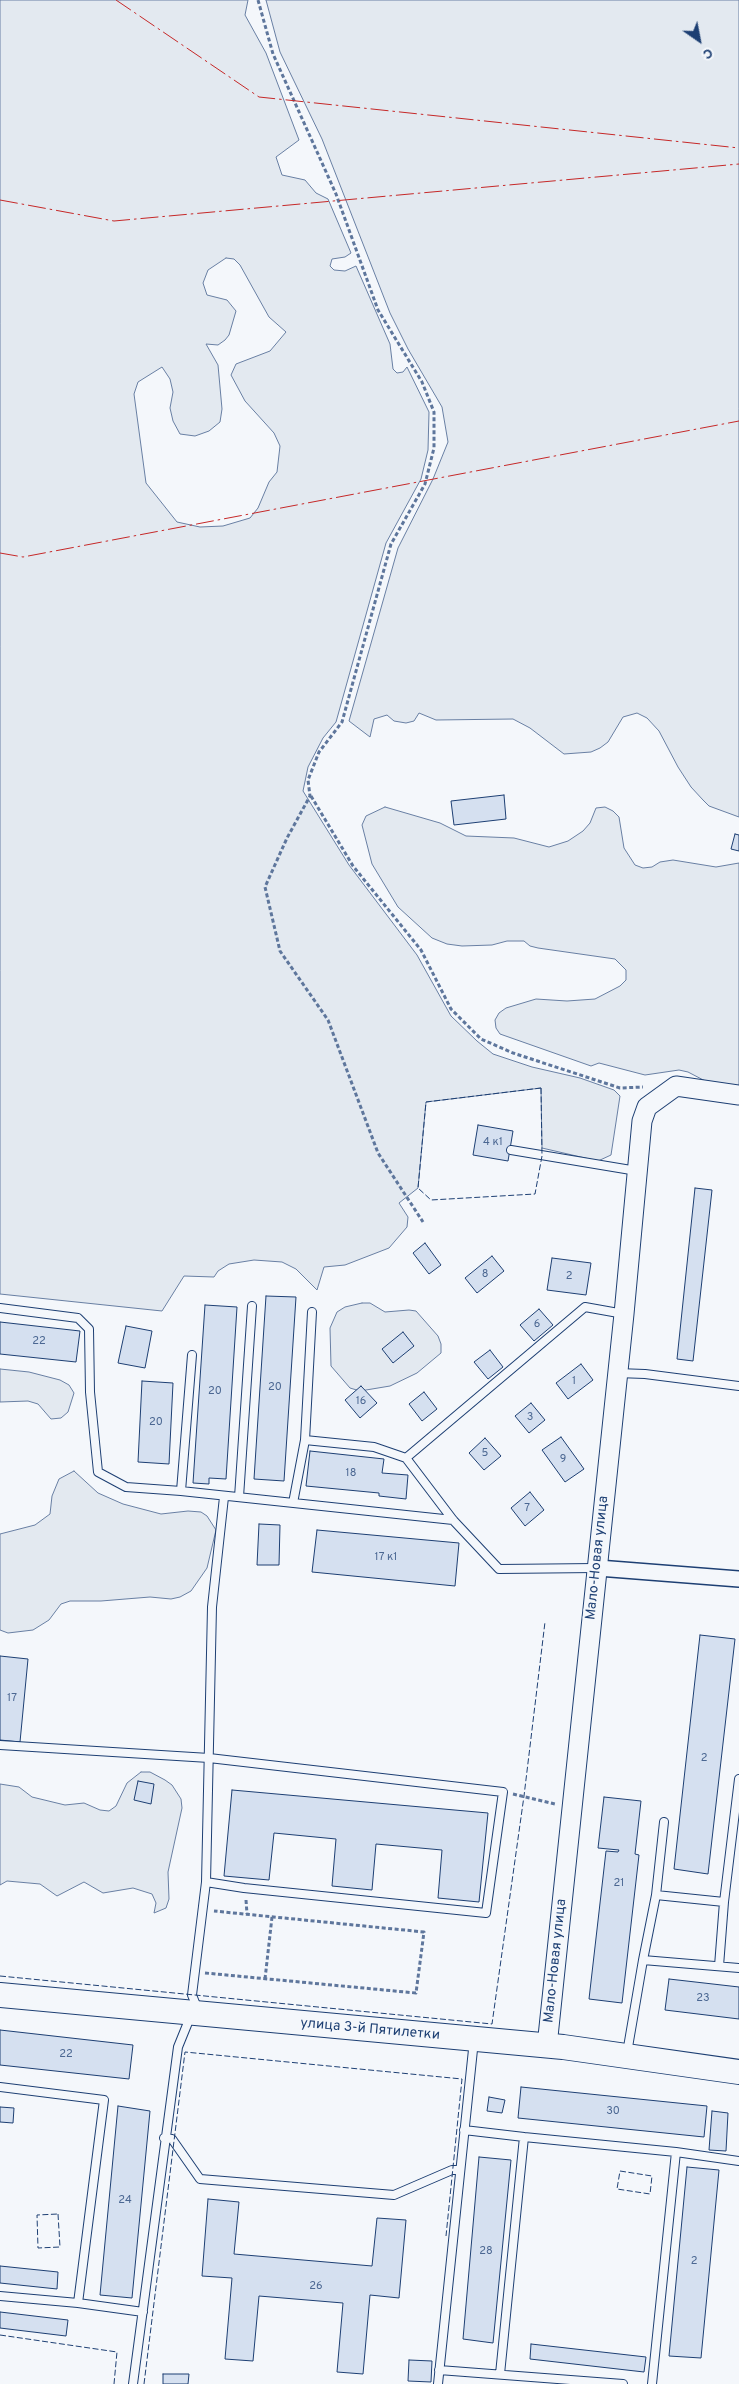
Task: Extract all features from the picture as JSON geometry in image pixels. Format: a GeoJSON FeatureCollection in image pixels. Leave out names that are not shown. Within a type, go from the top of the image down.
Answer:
{"type":"FeatureCollection","features":[{"type":"Feature","properties":{"kind":"main road","name":"улица 3-й Пятилетки"},"geometry":{"type":"LineString","coordinates":[[0,1995],[547,2046],[739,2072]]}},
{"type":"Feature","properties":{"kind":"street"},"geometry":{"type":"LineString","coordinates":[[676,1086],[739,1094]]}},
{"type":"Feature","properties":{"kind":"street","name":"Мало-Новая улица"},"geometry":{"type":"LineString","coordinates":[[547,2046],[598,1568],[643,1116],[654,1101],[676,1086]]}},
{"type":"Feature","properties":{"kind":"street"},"geometry":{"type":"LineString","coordinates":[[598,1568],[739,1579]]}},
{"type":"Feature","properties":{"kind":"lane"},"geometry":{"type":"LineString","coordinates":[[511,1150],[638,1171]]}},
{"type":"Feature","properties":{"kind":"lane"},"geometry":{"type":"LineString","coordinates":[[239,1497],[252,1306]]}},
{"type":"Feature","properties":{"kind":"lane"},"geometry":{"type":"LineString","coordinates":[[406,1458],[584,1307],[624,1314]]}},
{"type":"Feature","properties":{"kind":"lane"},"geometry":{"type":"LineString","coordinates":[[0,1308],[78,1318],[89,1328],[90,1392],[98,1472],[126,1488],[181,1490],[453,1520]]}},
{"type":"Feature","properties":{"kind":"lane"},"geometry":{"type":"LineString","coordinates":[[293,1503],[305,1440],[312,1312]]}},
{"type":"Feature","properties":{"kind":"lane"},"geometry":{"type":"LineString","coordinates":[[181,1490],[192,1355]]}},
{"type":"Feature","properties":{"kind":"lane"},"geometry":{"type":"LineString","coordinates":[[617,1373],[645,1374],[739,1386]]}},
{"type":"Feature","properties":{"kind":"lane"},"geometry":{"type":"LineString","coordinates":[[305,1440],[374,1448],[406,1458],[453,1520],[499,1569],[598,1568]]}},
{"type":"Feature","properties":{"kind":"lane"},"geometry":{"type":"LineString","coordinates":[[133,2384],[164,2138],[178,2047],[195,2014],[192,1995],[206,1882],[212,1607],[224,1496]]}},
{"type":"Feature","properties":{"kind":"lane"},"geometry":{"type":"LineString","coordinates":[[0,1746],[209,1758],[502,1792],[486,1913],[244,1888],[206,1882]]}},
{"type":"Feature","properties":{"kind":"lane"},"geometry":{"type":"LineString","coordinates":[[719,1966],[724,1902],[739,1779]]}},
{"type":"Feature","properties":{"kind":"lane"},"geometry":{"type":"LineString","coordinates":[[627,2056],[656,1895],[664,1822]]}},
{"type":"Feature","properties":{"kind":"lane"},"geometry":{"type":"LineString","coordinates":[[656,1895],[724,1902]]}},
{"type":"Feature","properties":{"kind":"lane"},"geometry":{"type":"LineString","coordinates":[[643,1960],[739,1968]]}},
{"type":"Feature","properties":{"kind":"lane"},"geometry":{"type":"LineString","coordinates":[[438,2384],[474,2039]]}},
{"type":"Feature","properties":{"kind":"lane"},"geometry":{"type":"LineString","coordinates":[[0,2087],[104,2100],[78,2303]]}},
{"type":"Feature","properties":{"kind":"lane"},"geometry":{"type":"LineString","coordinates":[[464,2130],[676,2152],[739,2162]]}},
{"type":"Feature","properties":{"kind":"lane"},"geometry":{"type":"LineString","coordinates":[[500,2374],[524,2137]]}},
{"type":"Feature","properties":{"kind":"lane"},"geometry":{"type":"LineString","coordinates":[[164,2138],[172,2140],[200,2179],[394,2195],[452,2170],[460,2170]]}},
{"type":"Feature","properties":{"kind":"lane"},"geometry":{"type":"LineString","coordinates":[[652,2384],[676,2152]]}},
{"type":"Feature","properties":{"kind":"lane"},"geometry":{"type":"LineString","coordinates":[[0,2296],[78,2303],[143,2312]]}},
{"type":"Feature","properties":{"kind":"lane"},"geometry":{"type":"LineString","coordinates":[[440,2370],[623,2384]]}},
{"type":"Feature","properties":{"kind":"path"},"geometry":{"type":"LineString","coordinates":[[258,0],[272,54],[336,194],[378,310],[422,382],[434,412],[434,448],[426,484],[391,544],[342,722],[319,752],[308,780],[310,796],[353,866],[421,950],[451,1009],[481,1039],[512,1053],[620,1088],[676,1086]]}},
{"type":"Feature","properties":{"kind":"path"},"geometry":{"type":"LineString","coordinates":[[310,796],[287,838],[265,886],[280,951],[328,1020],[378,1153],[424,1222]]}},
{"type":"Feature","properties":{"kind":"path"},"geometry":{"type":"LineString","coordinates":[[502,1792],[556,1804]]}},
{"type":"Feature","properties":{"kind":"path"},"geometry":{"type":"LineString","coordinates":[[196,1973],[416,1993],[424,1932],[212,1911]]}},
{"type":"Feature","properties":{"kind":"path"},"geometry":{"type":"LineString","coordinates":[[265,1979],[272,1917]]}},
{"type":"Feature","properties":{"kind":"shaded area"},"geometry":{"type":"Polygon","coordinates":[[[0,0],[248,0],[245,15],[266,53],[299,140],[276,157],[282,175],[305,180],[316,193],[328,199],[351,253],[345,257],[332,259],[330,266],[334,270],[345,271],[356,266],[390,344],[393,369],[397,373],[403,372],[407,367],[429,412],[428,450],[421,479],[386,543],[336,722],[323,738],[308,767],[303,791],[349,865],[417,955],[451,1016],[493,1054],[532,1067],[580,1078],[614,1090],[620,1096],[611,1155],[598,1161],[542,1148],[541,1088],[426,1102],[418,1188],[399,1203],[408,1217],[407,1227],[389,1248],[345,1265],[324,1267],[317,1290],[296,1269],[282,1262],[254,1260],[229,1264],[218,1271],[214,1277],[184,1276],[162,1311],[0,1294],[0,0]],[[226,258],[208,270],[203,283],[207,295],[227,300],[236,311],[229,335],[225,340],[218,345],[206,344],[218,365],[222,409],[220,422],[209,431],[195,436],[180,434],[173,421],[170,408],[173,392],[170,379],[162,367],[138,382],[134,394],[146,483],[177,522],[200,527],[223,526],[250,518],[258,508],[269,482],[277,472],[280,446],[274,433],[245,401],[231,375],[236,364],[270,351],[286,332],[269,317],[240,265],[234,259],[226,258]]]}},
{"type":"Feature","properties":{"kind":"shaded area"},"geometry":{"type":"Polygon","coordinates":[[[266,0],[739,0],[739,817],[709,806],[703,800],[691,787],[678,767],[659,731],[647,718],[637,713],[623,717],[608,742],[600,748],[591,752],[564,754],[530,728],[513,719],[436,720],[419,713],[414,721],[406,723],[394,721],[387,715],[374,719],[370,737],[349,721],[398,548],[433,479],[448,442],[442,407],[408,349],[390,313],[322,139],[280,52],[266,0]]]}},
{"type":"Feature","properties":{"kind":"shaded area"},"geometry":{"type":"Polygon","coordinates":[[[385,807],[440,823],[466,836],[514,838],[549,847],[568,841],[583,831],[590,823],[596,808],[605,807],[619,817],[624,848],[635,865],[643,868],[652,867],[660,862],[673,860],[716,867],[739,863],[739,1087],[711,1084],[688,1072],[679,1070],[645,1075],[599,1063],[591,1066],[500,1034],[496,1028],[495,1020],[499,1013],[506,1008],[536,999],[567,1001],[595,999],[620,986],[626,980],[626,970],[615,959],[538,948],[530,946],[524,941],[462,946],[447,944],[432,938],[398,907],[372,864],[362,825],[366,816],[385,807]]]}},
{"type":"Feature","properties":{"kind":"shaded area"},"geometry":{"type":"Polygon","coordinates":[[[370,1303],[385,1312],[416,1311],[438,1336],[441,1344],[441,1353],[417,1373],[390,1386],[360,1391],[350,1388],[331,1366],[330,1328],[337,1312],[345,1307],[370,1303]]]}},
{"type":"Feature","properties":{"kind":"shaded area"},"geometry":{"type":"Polygon","coordinates":[[[0,1369],[29,1372],[60,1380],[69,1385],[74,1393],[68,1412],[61,1418],[51,1419],[38,1404],[28,1401],[0,1402],[0,1369]]]}},
{"type":"Feature","properties":{"kind":"shaded area"},"geometry":{"type":"Polygon","coordinates":[[[74,1471],[98,1493],[123,1504],[161,1514],[188,1511],[201,1512],[207,1516],[216,1530],[207,1568],[191,1591],[180,1597],[171,1599],[150,1597],[101,1601],[70,1601],[61,1604],[49,1620],[33,1630],[8,1633],[0,1630],[0,1534],[35,1525],[50,1514],[52,1496],[59,1479],[74,1471]]]}},
{"type":"Feature","properties":{"kind":"shaded area"},"geometry":{"type":"Polygon","coordinates":[[[141,1772],[150,1772],[165,1780],[172,1785],[181,1799],[182,1808],[168,1872],[169,1899],[166,1908],[154,1913],[156,1903],[152,1894],[133,1888],[103,1893],[84,1882],[57,1896],[40,1884],[7,1881],[0,1885],[0,1784],[19,1787],[32,1797],[65,1805],[84,1803],[100,1810],[109,1811],[116,1806],[127,1783],[141,1772]]]}},
{"type":"Feature","properties":{"kind":"building"},"geometry":{"type":"Polygon","coordinates":[[[504,795],[506,819],[454,825],[451,801],[504,795]]]}},
{"type":"Feature","properties":{"kind":"building"},"geometry":{"type":"Polygon","coordinates":[[[735,834],[739,835],[739,851],[731,849],[735,834]]]}},
{"type":"Feature","properties":{"kind":"building"},"geometry":{"type":"Polygon","coordinates":[[[478,1125],[513,1131],[508,1161],[473,1155],[478,1125]]]}},
{"type":"Feature","properties":{"kind":"building"},"geometry":{"type":"Polygon","coordinates":[[[695,1188],[712,1190],[693,1361],[677,1359],[695,1188]]]}},
{"type":"Feature","properties":{"kind":"building"},"geometry":{"type":"Polygon","coordinates":[[[425,1243],[441,1265],[429,1274],[413,1253],[425,1243]]]}},
{"type":"Feature","properties":{"kind":"building"},"geometry":{"type":"Polygon","coordinates":[[[492,1256],[504,1271],[477,1293],[465,1278],[492,1256]]]}},
{"type":"Feature","properties":{"kind":"building"},"geometry":{"type":"Polygon","coordinates":[[[552,1258],[591,1263],[586,1295],[547,1290],[552,1258]]]}},
{"type":"Feature","properties":{"kind":"building"},"geometry":{"type":"Polygon","coordinates":[[[266,1296],[296,1297],[284,1481],[254,1479],[266,1296]]]}},
{"type":"Feature","properties":{"kind":"building"},"geometry":{"type":"Polygon","coordinates":[[[205,1305],[237,1307],[226,1479],[209,1478],[209,1484],[193,1483],[205,1305]]]}},
{"type":"Feature","properties":{"kind":"building"},"geometry":{"type":"Polygon","coordinates":[[[539,1309],[553,1325],[534,1341],[520,1325],[539,1309]]]}},
{"type":"Feature","properties":{"kind":"building"},"geometry":{"type":"Polygon","coordinates":[[[0,1322],[80,1331],[76,1362],[0,1354],[0,1322]]]}},
{"type":"Feature","properties":{"kind":"building"},"geometry":{"type":"Polygon","coordinates":[[[126,1326],[152,1331],[145,1368],[118,1363],[126,1326]]]}},
{"type":"Feature","properties":{"kind":"building"},"geometry":{"type":"Polygon","coordinates":[[[403,1332],[414,1346],[393,1363],[382,1349],[403,1332]]]}},
{"type":"Feature","properties":{"kind":"building"},"geometry":{"type":"Polygon","coordinates":[[[490,1350],[503,1367],[488,1379],[474,1362],[490,1350]]]}},
{"type":"Feature","properties":{"kind":"building"},"geometry":{"type":"Polygon","coordinates":[[[581,1364],[593,1380],[568,1399],[556,1383],[581,1364]]]}},
{"type":"Feature","properties":{"kind":"building"},"geometry":{"type":"Polygon","coordinates":[[[142,1381],[173,1383],[169,1464],[138,1462],[142,1381]]]}},
{"type":"Feature","properties":{"kind":"building"},"geometry":{"type":"Polygon","coordinates":[[[361,1386],[377,1403],[360,1418],[345,1400],[361,1386]]]}},
{"type":"Feature","properties":{"kind":"building"},"geometry":{"type":"Polygon","coordinates":[[[424,1392],[437,1409],[422,1421],[409,1404],[424,1392]]]}},
{"type":"Feature","properties":{"kind":"building"},"geometry":{"type":"Polygon","coordinates":[[[531,1403],[545,1420],[529,1433],[515,1416],[531,1403]]]}},
{"type":"Feature","properties":{"kind":"building"},"geometry":{"type":"Polygon","coordinates":[[[561,1437],[584,1469],[565,1482],[542,1450],[561,1437]]]}},
{"type":"Feature","properties":{"kind":"building"},"geometry":{"type":"Polygon","coordinates":[[[485,1438],[501,1456],[484,1470],[469,1453],[485,1438]]]}},
{"type":"Feature","properties":{"kind":"building"},"geometry":{"type":"Polygon","coordinates":[[[310,1451],[384,1459],[382,1473],[408,1475],[406,1499],[379,1496],[379,1493],[306,1486],[310,1451]]]}},
{"type":"Feature","properties":{"kind":"building"},"geometry":{"type":"Polygon","coordinates":[[[530,1492],[544,1510],[525,1526],[511,1508],[530,1492]]]}},
{"type":"Feature","properties":{"kind":"building"},"geometry":{"type":"Polygon","coordinates":[[[259,1524],[280,1525],[279,1565],[257,1565],[259,1524]]]}},
{"type":"Feature","properties":{"kind":"building"},"geometry":{"type":"Polygon","coordinates":[[[317,1530],[459,1543],[455,1586],[312,1572],[317,1530]]]}},
{"type":"Feature","properties":{"kind":"building"},"geometry":{"type":"Polygon","coordinates":[[[700,1635],[735,1639],[708,1874],[674,1869],[700,1635]]]}},
{"type":"Feature","properties":{"kind":"building"},"geometry":{"type":"Polygon","coordinates":[[[0,1656],[28,1659],[20,1742],[0,1740],[0,1656]]]}},
{"type":"Feature","properties":{"kind":"building"},"geometry":{"type":"Polygon","coordinates":[[[138,1781],[154,1784],[151,1804],[134,1800],[138,1781]]]}},
{"type":"Feature","properties":{"kind":"building"},"geometry":{"type":"Polygon","coordinates":[[[232,1790],[488,1813],[479,1902],[438,1898],[442,1850],[376,1844],[372,1890],[332,1886],[336,1839],[274,1833],[269,1880],[224,1876],[232,1790]]]}},
{"type":"Feature","properties":{"kind":"building"},"geometry":{"type":"Polygon","coordinates":[[[604,1797],[641,1801],[635,1854],[639,1855],[622,2003],[589,1999],[606,1851],[618,1852],[619,1850],[598,1848],[604,1797]]]}},
{"type":"Feature","properties":{"kind":"building"},"geometry":{"type":"Polygon","coordinates":[[[669,1979],[739,1987],[739,2019],[665,2010],[669,1979]]]}},
{"type":"Feature","properties":{"kind":"building"},"geometry":{"type":"Polygon","coordinates":[[[0,2030],[133,2045],[129,2079],[0,2065],[0,2030]]]}},
{"type":"Feature","properties":{"kind":"building"},"geometry":{"type":"Polygon","coordinates":[[[521,2087],[707,2106],[704,2137],[518,2118],[521,2087]]]}},
{"type":"Feature","properties":{"kind":"building"},"geometry":{"type":"Polygon","coordinates":[[[489,2097],[505,2100],[502,2113],[487,2111],[489,2097]]]}},
{"type":"Feature","properties":{"kind":"building"},"geometry":{"type":"Polygon","coordinates":[[[118,2106],[150,2111],[132,2298],[100,2295],[118,2106]]]}},
{"type":"Feature","properties":{"kind":"building"},"geometry":{"type":"Polygon","coordinates":[[[0,2107],[14,2108],[13,2123],[0,2122],[0,2107]]]}},
{"type":"Feature","properties":{"kind":"building"},"geometry":{"type":"Polygon","coordinates":[[[712,2111],[728,2113],[726,2151],[709,2150],[712,2111]]]}},
{"type":"Feature","properties":{"kind":"building"},"geometry":{"type":"Polygon","coordinates":[[[479,2157],[511,2160],[493,2343],[463,2339],[479,2157]]]}},
{"type":"Feature","properties":{"kind":"building"},"geometry":{"type":"Polygon","coordinates":[[[687,2167],[719,2170],[701,2358],[669,2356],[687,2167]]]}},
{"type":"Feature","properties":{"kind":"building"},"geometry":{"type":"Polygon","coordinates":[[[208,2199],[239,2202],[234,2254],[372,2266],[377,2218],[406,2220],[399,2298],[370,2295],[363,2374],[337,2372],[343,2303],[259,2296],[253,2361],[225,2359],[232,2278],[202,2276],[208,2199]]]}},
{"type":"Feature","properties":{"kind":"building"},"geometry":{"type":"Polygon","coordinates":[[[0,2266],[58,2272],[57,2289],[0,2283],[0,2266]]]}},
{"type":"Feature","properties":{"kind":"building"},"geometry":{"type":"Polygon","coordinates":[[[0,2312],[68,2320],[66,2336],[0,2328],[0,2312]]]}},
{"type":"Feature","properties":{"kind":"building"},"geometry":{"type":"Polygon","coordinates":[[[531,2344],[646,2357],[644,2372],[530,2359],[531,2344]]]}},
{"type":"Feature","properties":{"kind":"building"},"geometry":{"type":"Polygon","coordinates":[[[409,2360],[432,2361],[431,2382],[408,2381],[409,2360]]]}},
{"type":"Feature","properties":{"kind":"building"},"geometry":{"type":"Polygon","coordinates":[[[163,2374],[189,2374],[188,2384],[163,2384],[163,2374]]]}},
{"type":"Feature","properties":{"kind":"fence"},"geometry":{"type":"LineString","coordinates":[[541,1088],[542,1156],[535,1194],[431,1200],[418,1188],[426,1102],[541,1088]]}},
{"type":"Feature","properties":{"kind":"fence"},"geometry":{"type":"LineString","coordinates":[[0,1976],[492,2024],[524,1796],[545,1622]]}},
{"type":"Feature","properties":{"kind":"fence"},"geometry":{"type":"LineString","coordinates":[[144,2384],[185,2052],[462,2079],[446,2236]]}},
{"type":"Feature","properties":{"kind":"fence"},"geometry":{"type":"LineString","coordinates":[[620,2171],[652,2176],[650,2194],[617,2189],[620,2171]]}},
{"type":"Feature","properties":{"kind":"fence"},"geometry":{"type":"LineString","coordinates":[[58,2214],[60,2247],[38,2248],[37,2215],[58,2214]]}},
{"type":"Feature","properties":{"kind":"fence"},"geometry":{"type":"LineString","coordinates":[[0,2335],[117,2352],[114,2384]]}},
{"type":"Feature","properties":{"kind":"power"},"geometry":{"type":"LineString","coordinates":[[116,0],[259,97],[739,148]]}},
{"type":"Feature","properties":{"kind":"power"},"geometry":{"type":"LineString","coordinates":[[0,200],[114,221],[739,164]]}},
{"type":"Feature","properties":{"kind":"power"},"geometry":{"type":"LineString","coordinates":[[0,553],[23,557],[739,421]]}}]}
